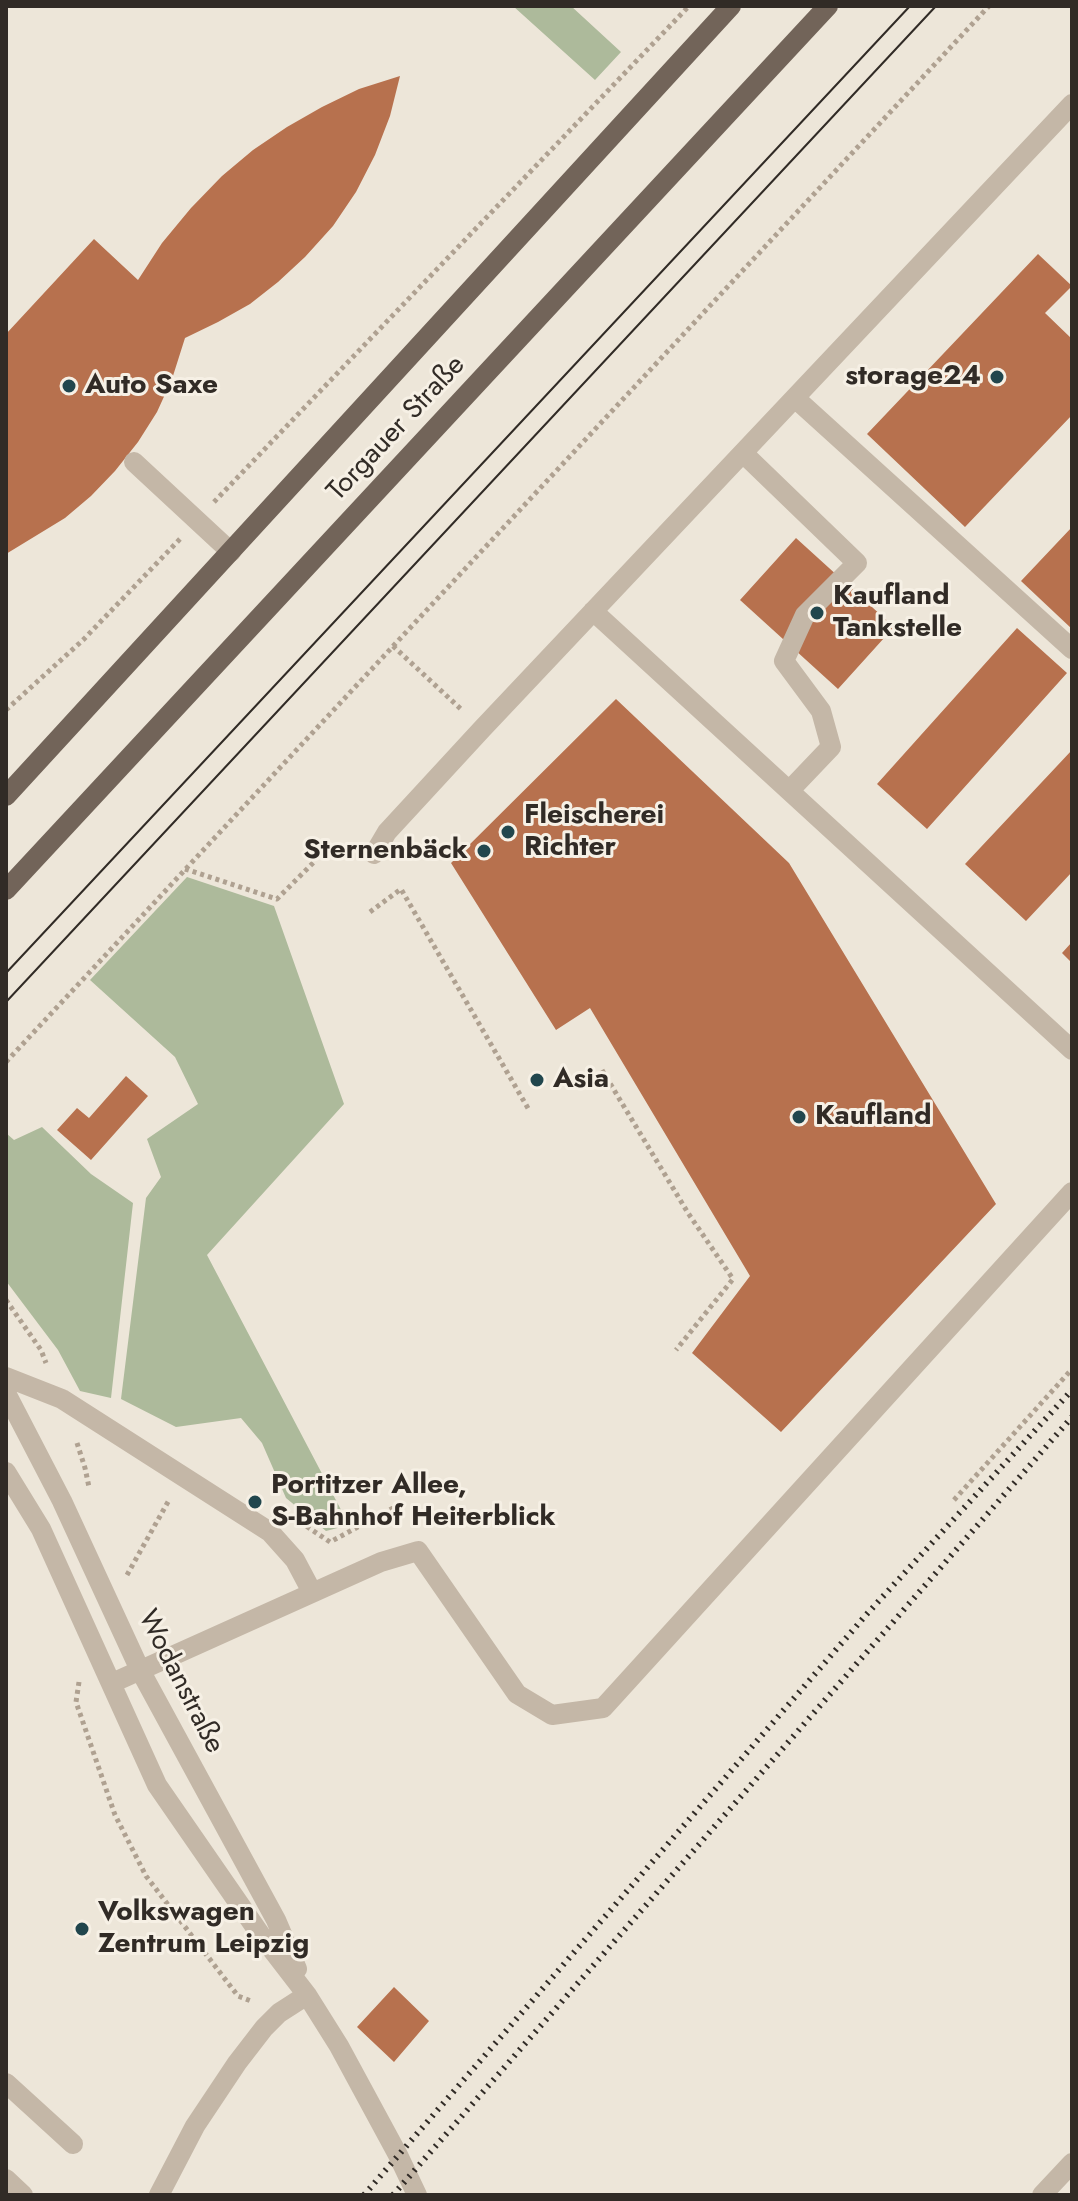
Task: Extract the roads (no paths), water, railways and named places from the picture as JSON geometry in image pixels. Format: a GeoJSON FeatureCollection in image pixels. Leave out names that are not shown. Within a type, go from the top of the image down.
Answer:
{"type":"FeatureCollection","features":[{"type":"Feature","properties":{"kind":"main road","name":"Torgauer Straße"},"geometry":{"type":"LineString","coordinates":[[6,796],[731,6]]}},
{"type":"Feature","properties":{"kind":"main road","name":"Torgauer Straße"},"geometry":{"type":"LineString","coordinates":[[6,890],[828,6]]}},
{"type":"Feature","properties":{"kind":"street"},"geometry":{"type":"LineString","coordinates":[[374,854],[387,832],[482,729],[1072,104]]}},
{"type":"Feature","properties":{"kind":"street"},"geometry":{"type":"LineString","coordinates":[[795,398],[1072,649]]}},
{"type":"Feature","properties":{"kind":"street"},"geometry":{"type":"LineString","coordinates":[[743,453],[857,563],[805,615],[784,661],[821,711],[831,747],[790,790]]}},
{"type":"Feature","properties":{"kind":"street"},"geometry":{"type":"LineString","coordinates":[[134,462],[231,552]]}},
{"type":"Feature","properties":{"kind":"street"},"geometry":{"type":"LineString","coordinates":[[593,611],[1072,1050]]}},
{"type":"Feature","properties":{"kind":"street"},"geometry":{"type":"LineString","coordinates":[[112,1683],[381,1562],[418,1551],[517,1694],[552,1715],[603,1708],[1072,1192]]}},
{"type":"Feature","properties":{"kind":"street"},"geometry":{"type":"LineString","coordinates":[[6,1377],[62,1399],[270,1532],[295,1560],[312,1592]]}},
{"type":"Feature","properties":{"kind":"street","name":"Wodanstraße"},"geometry":{"type":"LineString","coordinates":[[6,1393],[62,1501],[140,1670],[276,1920],[307,1995]]}},
{"type":"Feature","properties":{"kind":"street","name":"Wodanstraße"},"geometry":{"type":"LineString","coordinates":[[7,1475],[41,1529],[157,1785],[260,1934],[307,1995],[339,2046],[417,2195]]}},
{"type":"Feature","properties":{"kind":"street"},"geometry":{"type":"LineString","coordinates":[[159,2195],[195,2126],[237,2063],[279,2013],[307,1995]]}},
{"type":"Feature","properties":{"kind":"street"},"geometry":{"type":"LineString","coordinates":[[6,2083],[73,2144]]}},
{"type":"Feature","properties":{"kind":"street"},"geometry":{"type":"LineString","coordinates":[[1042,2195],[1072,2163]]}},
{"type":"Feature","properties":{"kind":"street"},"geometry":{"type":"LineString","coordinates":[[6,2179],[23,2195]]}},
{"type":"Feature","properties":{"kind":"tram line"},"geometry":{"type":"LineString","coordinates":[[6,973],[910,6]]}},
{"type":"Feature","properties":{"kind":"tram line"},"geometry":{"type":"LineString","coordinates":[[6,1002],[936,6]]}},
{"type":"Feature","properties":{"kind":"railway"},"geometry":{"type":"LineString","coordinates":[[364,2195],[866,1615],[1072,1390]]}},
{"type":"Feature","properties":{"kind":"railway"},"geometry":{"type":"LineString","coordinates":[[393,2195],[1072,1417]]}},
{"type":"Feature","properties":{"kind":"place","name":"storage24"},"geometry":{"type":"Point","coordinates":[997,377]}},
{"type":"Feature","properties":{"kind":"place","name":"Auto Saxe"},"geometry":{"type":"Point","coordinates":[69,386]}},
{"type":"Feature","properties":{"kind":"place","name":"Kaufland Tankstelle"},"geometry":{"type":"Point","coordinates":[817,613]}},
{"type":"Feature","properties":{"kind":"place","name":"Fleischerei Richter"},"geometry":{"type":"Point","coordinates":[508,832]}},
{"type":"Feature","properties":{"kind":"place","name":"Sternenbäck"},"geometry":{"type":"Point","coordinates":[484,851]}},
{"type":"Feature","properties":{"kind":"place","name":"Asia"},"geometry":{"type":"Point","coordinates":[537,1080]}},
{"type":"Feature","properties":{"kind":"place","name":"Kaufland"},"geometry":{"type":"Point","coordinates":[799,1117]}},
{"type":"Feature","properties":{"kind":"place","name":"Portitzer Allee, S-Bahnhof Heiterblick"},"geometry":{"type":"Point","coordinates":[255,1502]}},
{"type":"Feature","properties":{"kind":"place","name":"Volkswagen Zentrum Leipzig"},"geometry":{"type":"Point","coordinates":[82,1929]}}]}
